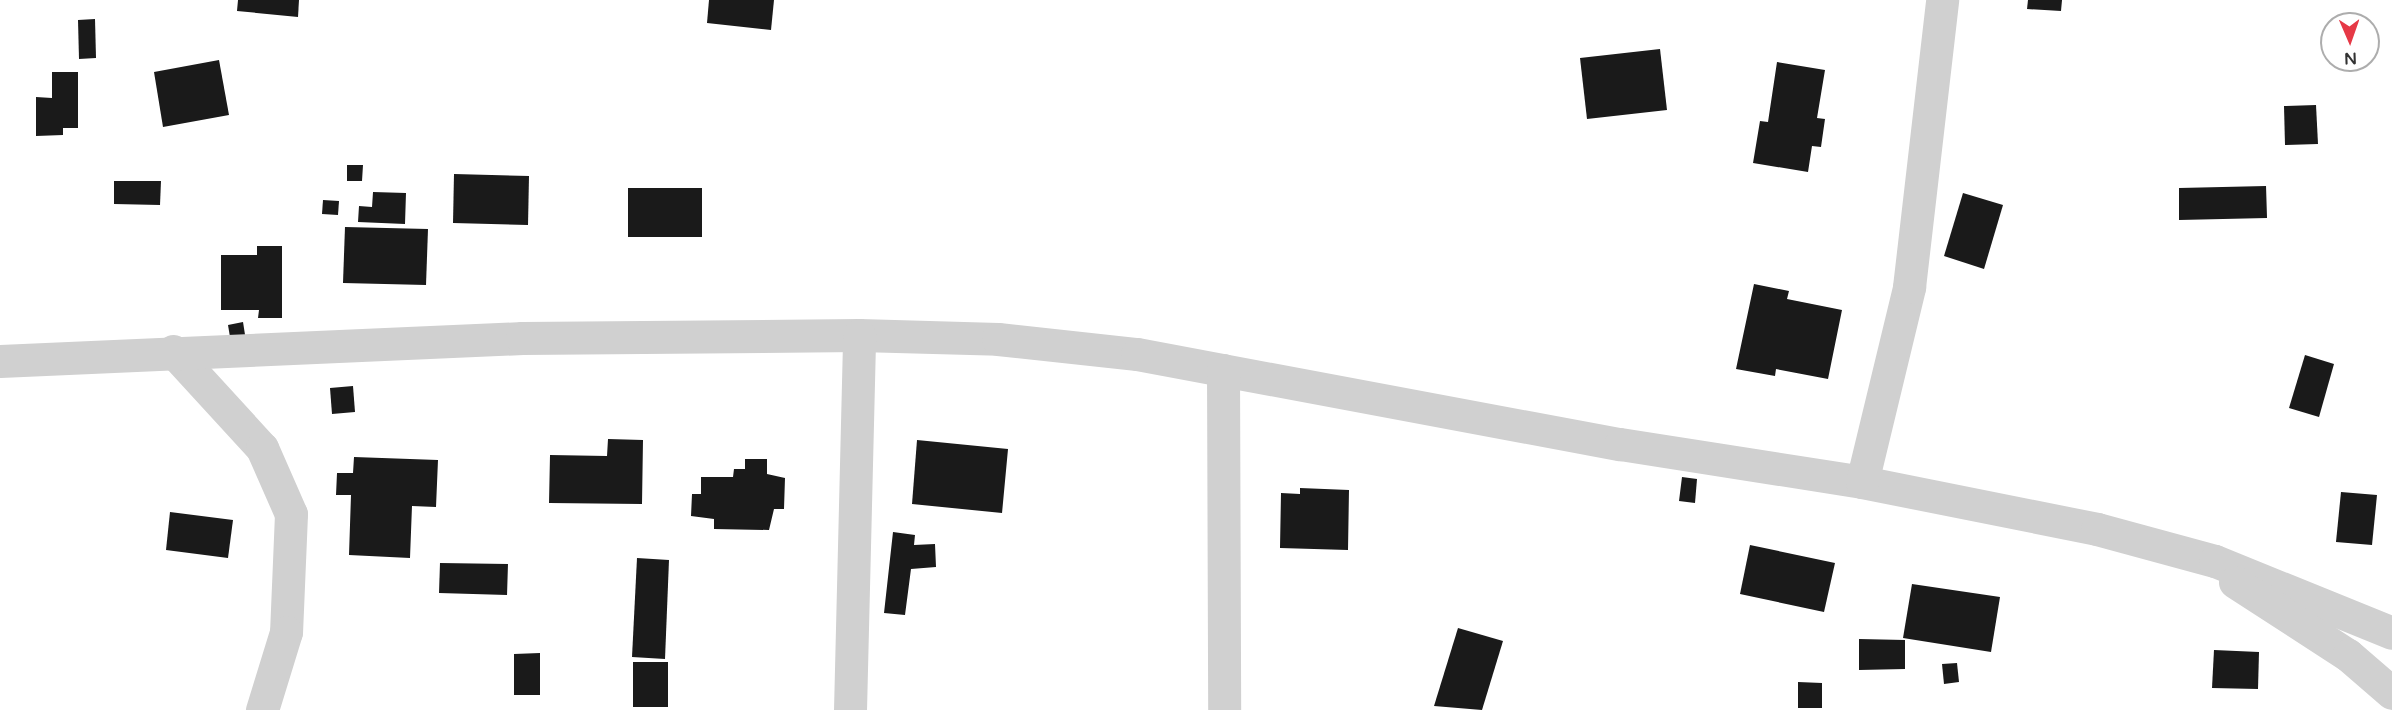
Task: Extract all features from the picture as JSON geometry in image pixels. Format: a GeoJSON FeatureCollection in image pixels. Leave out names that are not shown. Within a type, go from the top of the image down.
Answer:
{"type":"FeatureCollection","features":[{"type":"Feature","properties":{"kind":"street"},"geometry":{"type":"LineString","coordinates":[[1862,482],[1909,287],[1942,0]]}},
{"type":"Feature","properties":{"kind":"street"},"geometry":{"type":"LineString","coordinates":[[850,710],[859,335]]}},
{"type":"Feature","properties":{"kind":"street"},"geometry":{"type":"LineString","coordinates":[[0,361],[173,351],[522,338],[859,335],[998,339],[1137,354],[1862,482],[2097,529],[2215,561],[2392,633]]}},
{"type":"Feature","properties":{"kind":"street"},"geometry":{"type":"LineString","coordinates":[[173,351],[262,448],[291,514],[286,632],[262,710]]}},
{"type":"Feature","properties":{"kind":"street"},"geometry":{"type":"LineString","coordinates":[[1223,370],[1224,710]]}},
{"type":"Feature","properties":{"kind":"street"},"geometry":{"type":"LineString","coordinates":[[2215,561],[2254,598],[2348,655],[2392,693]]}},
{"type":"Feature","properties":{"kind":"building"},"geometry":{"type":"Polygon","coordinates":[[[238,0],[299,0],[298,17],[237,11],[238,0]]]}},
{"type":"Feature","properties":{"kind":"building"},"geometry":{"type":"Polygon","coordinates":[[[709,0],[774,0],[771,30],[707,23],[709,0]]]}},
{"type":"Feature","properties":{"kind":"building"},"geometry":{"type":"Polygon","coordinates":[[[2028,0],[2062,0],[2061,11],[2027,9],[2028,0]]]}},
{"type":"Feature","properties":{"kind":"building"},"geometry":{"type":"Polygon","coordinates":[[[95,19],[96,58],[79,59],[78,20],[95,19]]]}},
{"type":"Feature","properties":{"kind":"building"},"geometry":{"type":"Polygon","coordinates":[[[1660,49],[1667,110],[1587,119],[1580,58],[1660,49]]]}},
{"type":"Feature","properties":{"kind":"building"},"geometry":{"type":"Polygon","coordinates":[[[219,60],[229,115],[163,127],[154,72],[219,60]]]}},
{"type":"Feature","properties":{"kind":"building"},"geometry":{"type":"Polygon","coordinates":[[[1777,62],[1825,70],[1817,118],[1825,119],[1821,147],[1812,146],[1808,172],[1753,163],[1760,121],[1768,122],[1777,62]]]}},
{"type":"Feature","properties":{"kind":"building"},"geometry":{"type":"Polygon","coordinates":[[[52,72],[78,72],[78,128],[63,128],[63,135],[36,136],[36,97],[52,98],[52,72]]]}},
{"type":"Feature","properties":{"kind":"building"},"geometry":{"type":"Polygon","coordinates":[[[2316,105],[2318,144],[2285,145],[2284,106],[2316,105]]]}},
{"type":"Feature","properties":{"kind":"building"},"geometry":{"type":"Polygon","coordinates":[[[347,165],[363,165],[362,181],[347,181],[347,165]]]}},
{"type":"Feature","properties":{"kind":"building"},"geometry":{"type":"Polygon","coordinates":[[[454,174],[529,176],[528,225],[453,223],[454,174]]]}},
{"type":"Feature","properties":{"kind":"building"},"geometry":{"type":"Polygon","coordinates":[[[114,181],[161,181],[160,205],[114,204],[114,181]]]}},
{"type":"Feature","properties":{"kind":"building"},"geometry":{"type":"Polygon","coordinates":[[[2266,186],[2267,218],[2179,220],[2179,188],[2266,186]]]}},
{"type":"Feature","properties":{"kind":"building"},"geometry":{"type":"Polygon","coordinates":[[[628,188],[702,188],[702,237],[628,237],[628,188]]]}},
{"type":"Feature","properties":{"kind":"building"},"geometry":{"type":"Polygon","coordinates":[[[373,192],[406,193],[405,224],[358,222],[359,206],[372,207],[373,192]]]}},
{"type":"Feature","properties":{"kind":"building"},"geometry":{"type":"Polygon","coordinates":[[[1963,193],[2003,205],[1984,269],[1944,256],[1963,193]]]}},
{"type":"Feature","properties":{"kind":"building"},"geometry":{"type":"Polygon","coordinates":[[[323,200],[339,201],[338,215],[322,214],[323,200]]]}},
{"type":"Feature","properties":{"kind":"building"},"geometry":{"type":"Polygon","coordinates":[[[345,227],[428,229],[426,285],[343,283],[345,227]]]}},
{"type":"Feature","properties":{"kind":"building"},"geometry":{"type":"Polygon","coordinates":[[[257,246],[282,246],[282,318],[258,318],[259,310],[221,310],[221,255],[257,255],[257,246]]]}},
{"type":"Feature","properties":{"kind":"building"},"geometry":{"type":"Polygon","coordinates":[[[1754,284],[1789,291],[1787,299],[1842,310],[1828,379],[1776,369],[1775,376],[1736,369],[1754,284]]]}},
{"type":"Feature","properties":{"kind":"building"},"geometry":{"type":"Polygon","coordinates":[[[243,322],[246,341],[231,343],[228,325],[243,322]]]}},
{"type":"Feature","properties":{"kind":"building"},"geometry":{"type":"Polygon","coordinates":[[[2305,355],[2334,364],[2319,417],[2289,408],[2305,355]]]}},
{"type":"Feature","properties":{"kind":"building"},"geometry":{"type":"Polygon","coordinates":[[[353,386],[355,412],[332,414],[330,388],[353,386]]]}},
{"type":"Feature","properties":{"kind":"building"},"geometry":{"type":"Polygon","coordinates":[[[608,439],[643,440],[642,504],[549,503],[550,455],[607,456],[608,439]]]}},
{"type":"Feature","properties":{"kind":"building"},"geometry":{"type":"Polygon","coordinates":[[[917,440],[1008,449],[1002,513],[912,504],[917,440]]]}},
{"type":"Feature","properties":{"kind":"building"},"geometry":{"type":"Polygon","coordinates":[[[354,457],[438,460],[436,507],[412,506],[410,558],[349,555],[351,495],[336,495],[337,473],[353,473],[354,457]]]}},
{"type":"Feature","properties":{"kind":"building"},"geometry":{"type":"Polygon","coordinates":[[[745,459],[767,459],[767,474],[785,478],[784,509],[774,509],[769,530],[714,529],[714,519],[691,516],[692,494],[701,494],[701,477],[733,477],[734,469],[745,469],[745,459]]]}},
{"type":"Feature","properties":{"kind":"building"},"geometry":{"type":"Polygon","coordinates":[[[1682,477],[1697,479],[1695,503],[1679,501],[1682,477]]]}},
{"type":"Feature","properties":{"kind":"building"},"geometry":{"type":"Polygon","coordinates":[[[1300,488],[1349,490],[1348,550],[1280,548],[1281,493],[1300,494],[1300,488]]]}},
{"type":"Feature","properties":{"kind":"building"},"geometry":{"type":"Polygon","coordinates":[[[2341,492],[2377,495],[2372,545],[2336,542],[2341,492]]]}},
{"type":"Feature","properties":{"kind":"building"},"geometry":{"type":"Polygon","coordinates":[[[170,512],[233,520],[228,558],[166,550],[170,512]]]}},
{"type":"Feature","properties":{"kind":"building"},"geometry":{"type":"Polygon","coordinates":[[[893,532],[915,535],[914,545],[935,544],[936,567],[911,569],[905,615],[884,613],[893,532]]]}},
{"type":"Feature","properties":{"kind":"building"},"geometry":{"type":"Polygon","coordinates":[[[1750,545],[1835,563],[1824,612],[1740,594],[1750,545]]]}},
{"type":"Feature","properties":{"kind":"building"},"geometry":{"type":"Polygon","coordinates":[[[637,558],[669,560],[665,659],[632,657],[637,558]]]}},
{"type":"Feature","properties":{"kind":"building"},"geometry":{"type":"Polygon","coordinates":[[[440,563],[508,564],[507,595],[439,593],[440,563]]]}},
{"type":"Feature","properties":{"kind":"building"},"geometry":{"type":"Polygon","coordinates":[[[1912,584],[2000,597],[1991,652],[1903,638],[1912,584]]]}},
{"type":"Feature","properties":{"kind":"building"},"geometry":{"type":"Polygon","coordinates":[[[1458,628],[1503,641],[1482,710],[1434,706],[1458,628]]]}},
{"type":"Feature","properties":{"kind":"building"},"geometry":{"type":"Polygon","coordinates":[[[1859,639],[1905,640],[1905,669],[1859,670],[1859,639]]]}},
{"type":"Feature","properties":{"kind":"building"},"geometry":{"type":"Polygon","coordinates":[[[2214,650],[2259,652],[2258,689],[2212,688],[2214,650]]]}},
{"type":"Feature","properties":{"kind":"building"},"geometry":{"type":"Polygon","coordinates":[[[540,653],[540,695],[514,695],[514,654],[540,653]]]}},
{"type":"Feature","properties":{"kind":"building"},"geometry":{"type":"Polygon","coordinates":[[[633,662],[668,662],[668,707],[633,707],[633,662]]]}},
{"type":"Feature","properties":{"kind":"building"},"geometry":{"type":"Polygon","coordinates":[[[1957,663],[1959,682],[1944,684],[1942,664],[1957,663]]]}},
{"type":"Feature","properties":{"kind":"building"},"geometry":{"type":"Polygon","coordinates":[[[1798,682],[1822,683],[1822,708],[1798,708],[1798,682]]]}}]}
